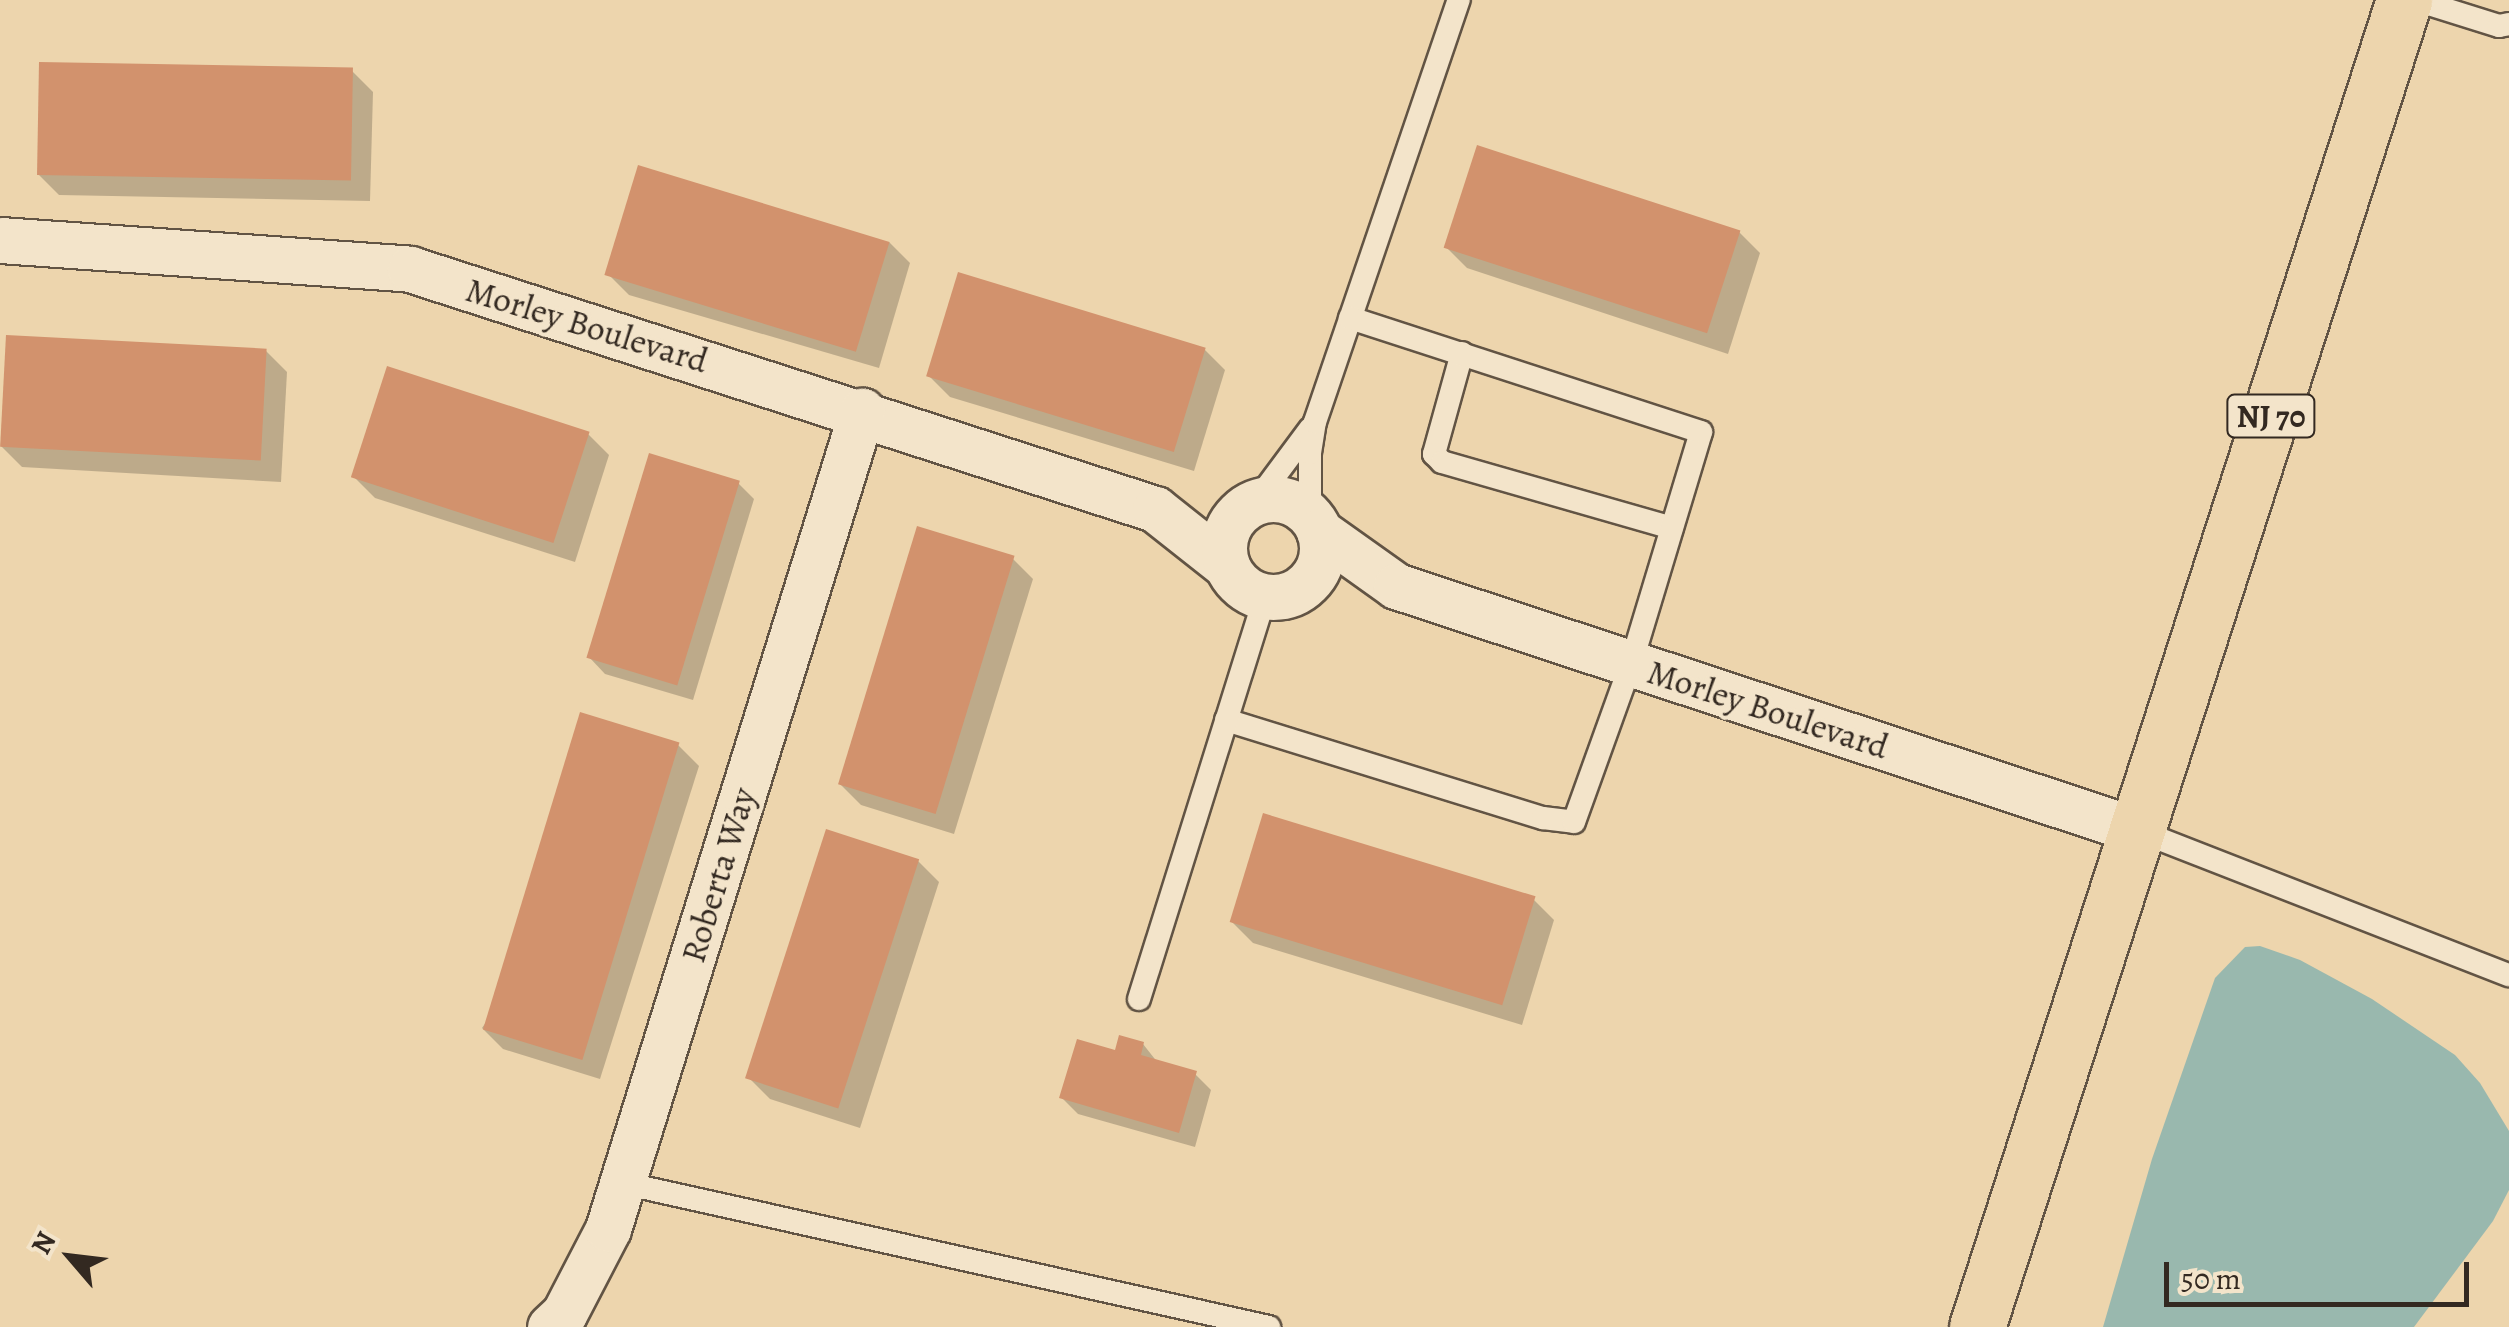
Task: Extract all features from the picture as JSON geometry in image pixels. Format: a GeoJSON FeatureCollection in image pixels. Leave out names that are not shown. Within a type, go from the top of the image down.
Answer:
{"type":"FeatureCollection","features":[{"type":"Feature","properties":{"kind":"highway","name":"NJ 70"},"geometry":{"type":"LineString","coordinates":[[1978,1327],[2404,0]]}},
{"type":"Feature","properties":{"kind":"street","name":"Morley Boulevard"},"geometry":{"type":"LineString","coordinates":[[0,240],[410,270],[862,411],[1155,508],[1242,510]]}},
{"type":"Feature","properties":{"kind":"street","name":"Roberta Way"},"geometry":{"type":"LineString","coordinates":[[550,1327],[564,1314],[608,1229],[862,411]]}},
{"type":"Feature","properties":{"kind":"street"},"geometry":{"type":"LineString","coordinates":[[1279,498],[1302,507],[1315,524],[1323,548],[1317,572],[1302,590],[1278,598],[1235,582],[1227,566],[1224,536],[1242,510],[1279,498]]}},
{"type":"Feature","properties":{"kind":"street","name":"Morley Boulevard"},"geometry":{"type":"LineString","coordinates":[[1155,508],[1227,566]]}},
{"type":"Feature","properties":{"kind":"street","name":"Morley Boulevard"},"geometry":{"type":"LineString","coordinates":[[1315,524],[1396,586],[2139,831]]}},
{"type":"Feature","properties":{"kind":"street","name":"Morley Boulevard"},"geometry":{"type":"LineString","coordinates":[[1308,582],[1364,589],[1396,586]]}},
{"type":"Feature","properties":{"kind":"lane"},"geometry":{"type":"LineString","coordinates":[[1242,510],[1266,488],[1314,422],[1460,0]]}},
{"type":"Feature","properties":{"kind":"lane"},"geometry":{"type":"LineString","coordinates":[[2416,0],[2499,26],[2509,24]]}},
{"type":"Feature","properties":{"kind":"lane"},"geometry":{"type":"LineString","coordinates":[[1226,720],[1543,818],[1574,822],[1632,664],[1701,432],[1350,318]]}},
{"type":"Feature","properties":{"kind":"lane"},"geometry":{"type":"LineString","coordinates":[[1462,354],[1434,454],[1442,462],[1672,528]]}},
{"type":"Feature","properties":{"kind":"lane"},"geometry":{"type":"LineString","coordinates":[[1314,422],[1315,524]]}},
{"type":"Feature","properties":{"kind":"lane"},"geometry":{"type":"LineString","coordinates":[[1139,999],[1265,596]]}},
{"type":"Feature","properties":{"kind":"lane"},"geometry":{"type":"LineString","coordinates":[[2139,831],[2509,975]]}},
{"type":"Feature","properties":{"kind":"lane"},"geometry":{"type":"LineString","coordinates":[[623,1183],[1269,1327]]}},
{"type":"Feature","properties":{"kind":"water"},"geometry":{"type":"Polygon","coordinates":[[[2260,946],[2300,960],[2372,999],[2455,1055],[2480,1083],[2509,1131],[2509,1190],[2493,1221],[2414,1327],[2103,1327],[2152,1159],[2215,978],[2245,947],[2260,946]]]}},
{"type":"Feature","properties":{"kind":"building"},"geometry":{"type":"Polygon","coordinates":[[[39,62],[353,67],[351,180],[37,175],[39,62]]]}},
{"type":"Feature","properties":{"kind":"building"},"geometry":{"type":"Polygon","coordinates":[[[1477,145],[1740,231],[1707,333],[1444,248],[1477,145]]]}},
{"type":"Feature","properties":{"kind":"building"},"geometry":{"type":"Polygon","coordinates":[[[638,165],[890,242],[856,352],[604,275],[638,165]]]}},
{"type":"Feature","properties":{"kind":"building"},"geometry":{"type":"Polygon","coordinates":[[[958,272],[1206,348],[1174,452],[926,376],[958,272]]]}},
{"type":"Feature","properties":{"kind":"building"},"geometry":{"type":"Polygon","coordinates":[[[6,335],[267,349],[261,461],[0,447],[6,335]]]}},
{"type":"Feature","properties":{"kind":"building"},"geometry":{"type":"Polygon","coordinates":[[[387,366],[590,432],[553,543],[351,477],[387,366]]]}},
{"type":"Feature","properties":{"kind":"building"},"geometry":{"type":"Polygon","coordinates":[[[649,453],[740,481],[677,685],[586,658],[649,453]]]}},
{"type":"Feature","properties":{"kind":"building"},"geometry":{"type":"Polygon","coordinates":[[[917,526],[1015,556],[936,814],[838,784],[917,526]]]}},
{"type":"Feature","properties":{"kind":"building"},"geometry":{"type":"Polygon","coordinates":[[[580,712],[679,742],[582,1060],[483,1029],[580,712]]]}},
{"type":"Feature","properties":{"kind":"building"},"geometry":{"type":"Polygon","coordinates":[[[1263,813],[1536,896],[1502,1005],[1230,922],[1263,813]]]}},
{"type":"Feature","properties":{"kind":"building"},"geometry":{"type":"Polygon","coordinates":[[[826,829],[919,859],[838,1108],[745,1078],[826,829]]]}},
{"type":"Feature","properties":{"kind":"building"},"geometry":{"type":"Polygon","coordinates":[[[1119,1035],[1144,1042],[1141,1055],[1197,1071],[1179,1133],[1059,1098],[1077,1039],[1115,1050],[1119,1035]]]}}]}
